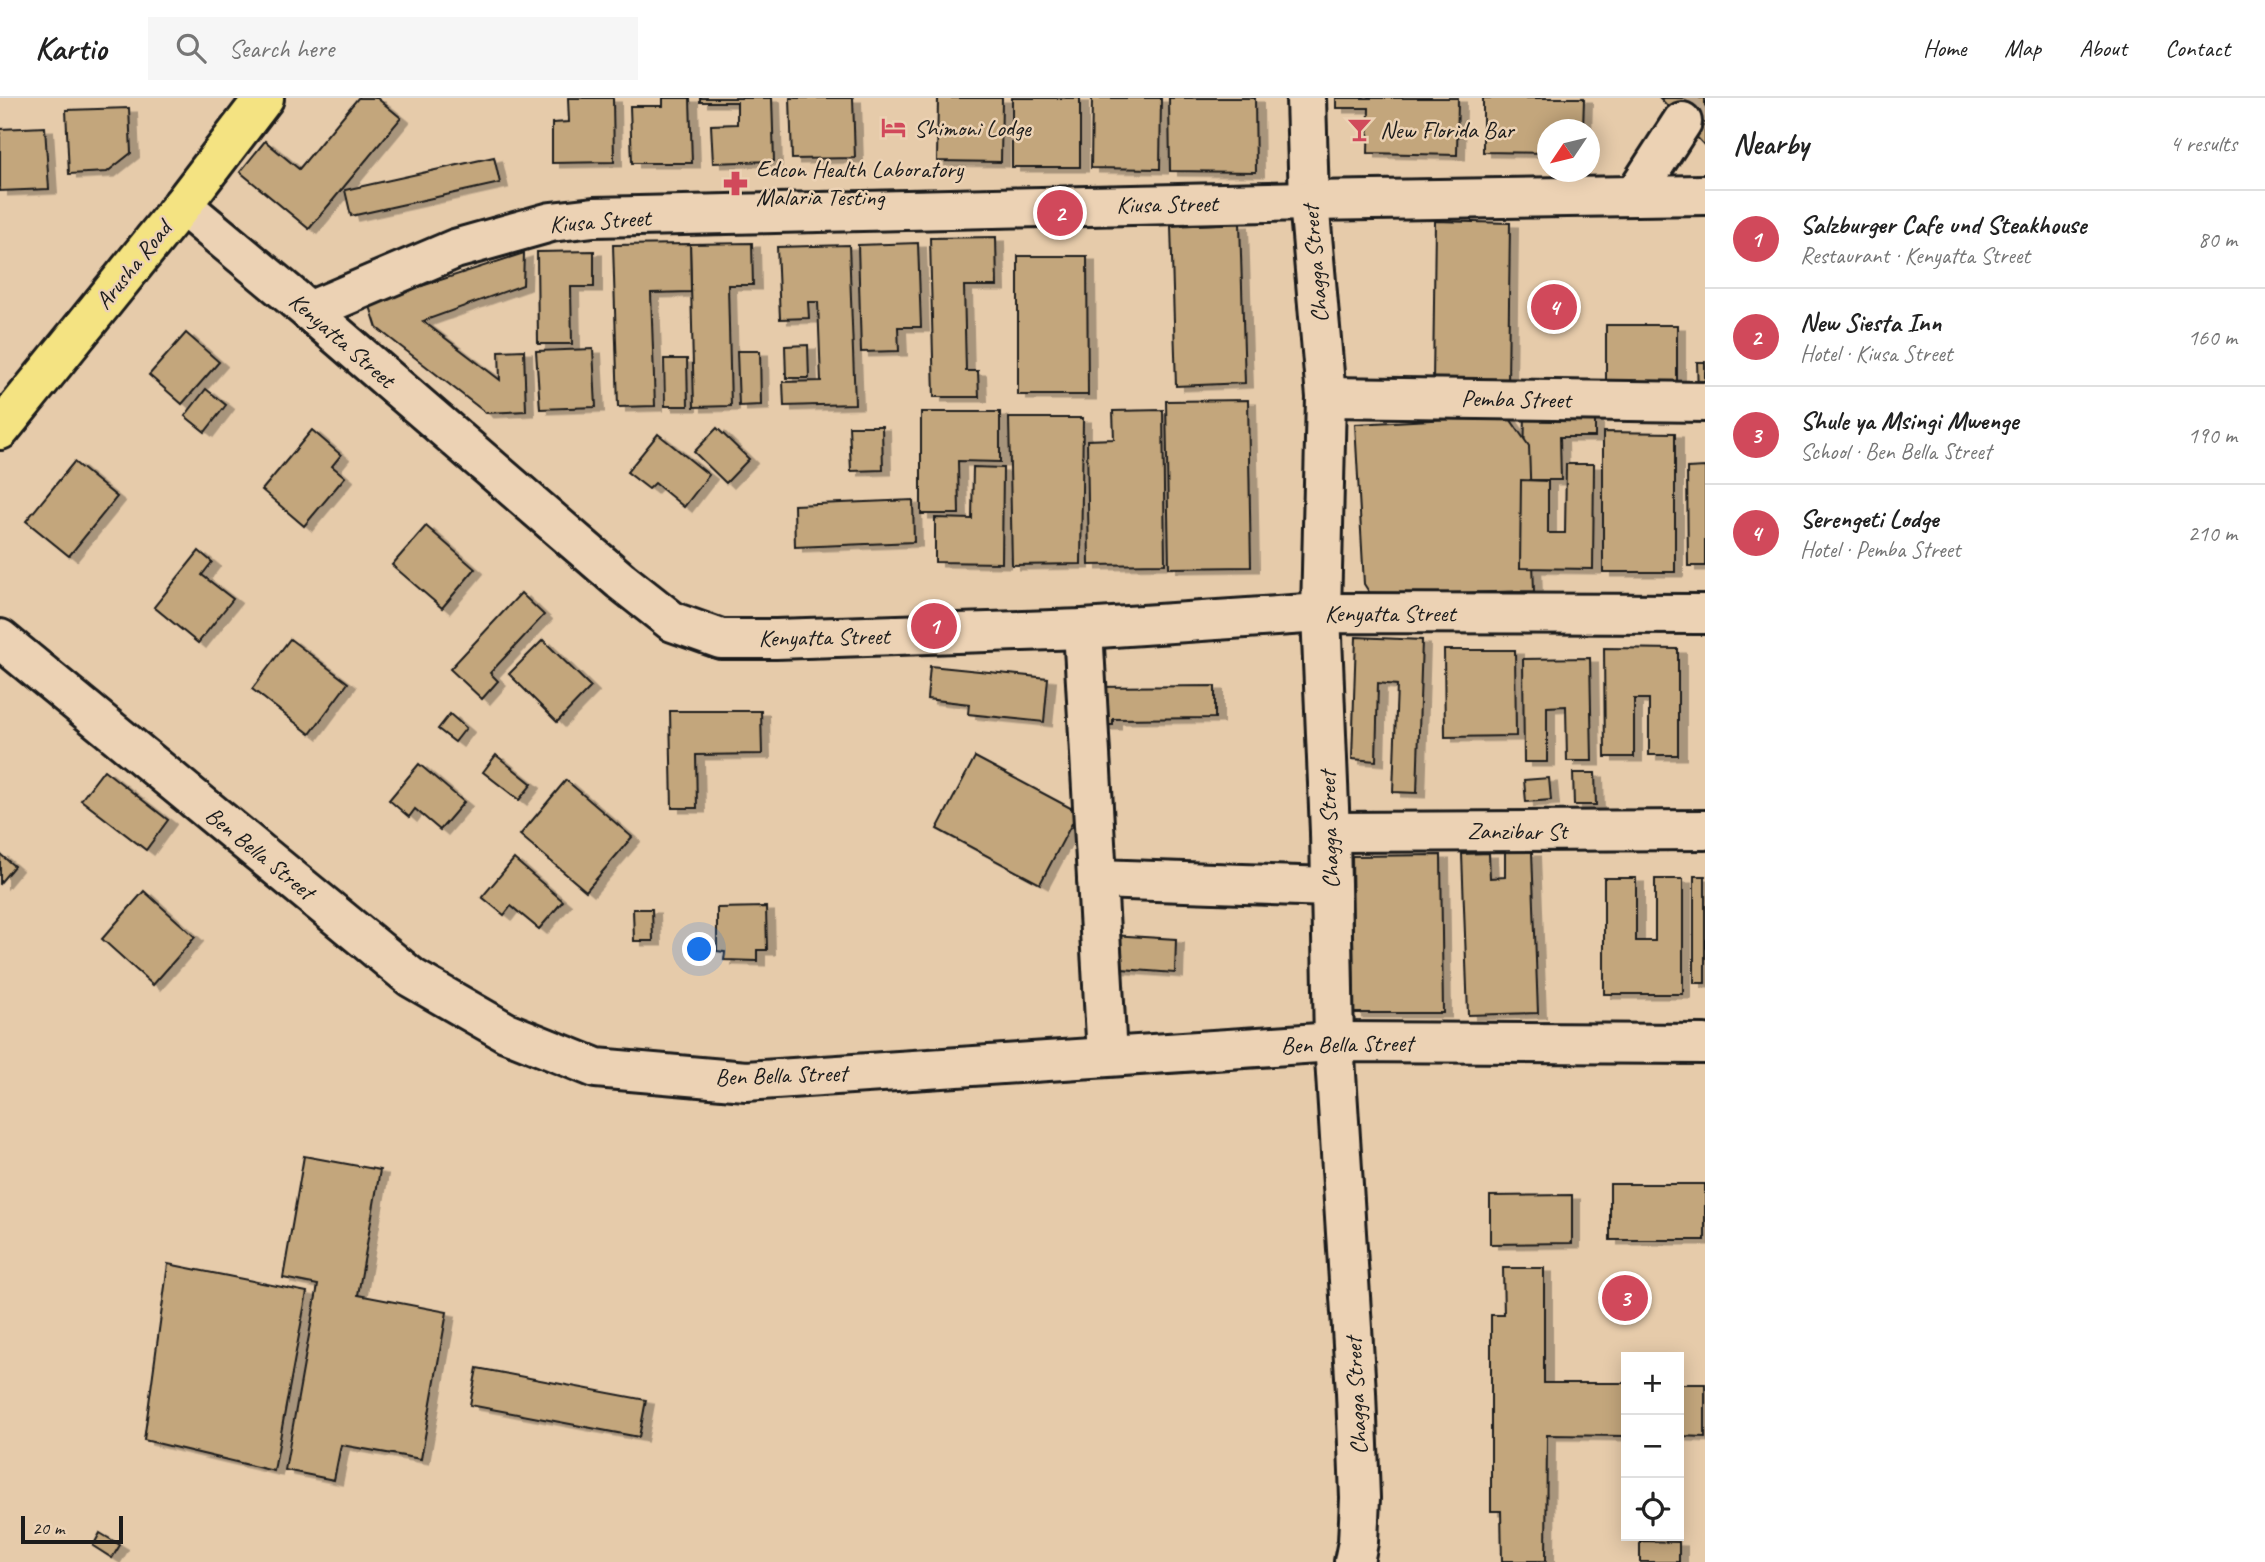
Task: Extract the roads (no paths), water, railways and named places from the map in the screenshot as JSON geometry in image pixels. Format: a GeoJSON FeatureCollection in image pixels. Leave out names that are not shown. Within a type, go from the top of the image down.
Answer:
{"type":"FeatureCollection","features":[{"type":"Feature","properties":{"kind":"main road","name":"Arusha Road"},"geometry":{"type":"LineString","coordinates":[[0,430],[264,98]]}},
{"type":"Feature","properties":{"kind":"street","name":"Chagga Street"},"geometry":{"type":"LineString","coordinates":[[1306,98],[1310,201],[1326,397],[1321,613],[1334,1042],[1360,1498],[1358,1542],[1354,1562]]}},
{"type":"Feature","properties":{"kind":"street"},"geometry":{"type":"LineString","coordinates":[[1634,196],[1682,122]]}},
{"type":"Feature","properties":{"kind":"street","name":"Kiusa Street"},"geometry":{"type":"LineString","coordinates":[[309,311],[455,249],[551,222],[594,217],[1705,195]]}},
{"type":"Feature","properties":{"kind":"street","name":"Kenyatta Street"},"geometry":{"type":"LineString","coordinates":[[181,205],[309,311],[621,581],[673,622],[721,639],[1083,629],[1321,613],[1705,614]]}},
{"type":"Feature","properties":{"kind":"street","name":"Pemba Street"},"geometry":{"type":"LineString","coordinates":[[1326,397],[1705,402]]}},
{"type":"Feature","properties":{"kind":"street"},"geometry":{"type":"LineString","coordinates":[[1083,629],[1107,1056]]}},
{"type":"Feature","properties":{"kind":"street","name":"Ben Bella Street"},"geometry":{"type":"LineString","coordinates":[[0,639],[412,978],[506,1032],[596,1068],[746,1081],[1334,1042],[1705,1044]]}},
{"type":"Feature","properties":{"kind":"street","name":"Zanzibar St"},"geometry":{"type":"LineString","coordinates":[[1329,832],[1705,830]]}},
{"type":"Feature","properties":{"kind":"street"},"geometry":{"type":"LineString","coordinates":[[1097,878],[1331,887]]}},
{"type":"Feature","properties":{"kind":"tunnel"},"geometry":{"type":"LineString","coordinates":[[1682,122],[1705,108]]}},
{"type":"Feature","properties":{"kind":"place","name":"Shimoni Lodge"},"geometry":{"type":"Point","coordinates":[894,128]}},
{"type":"Feature","properties":{"kind":"place","name":"New Florida Bar"},"geometry":{"type":"Point","coordinates":[1360,130]}},
{"type":"Feature","properties":{"kind":"place","name":"Edcon Health Laboratory Malaria Testing"},"geometry":{"type":"Point","coordinates":[736,183]}},
{"type":"Feature","properties":{"kind":"place","name":"New Siesta Inn"},"geometry":{"type":"Point","coordinates":[1060,213]}},
{"type":"Feature","properties":{"kind":"place","name":"Serengeti Lodge"},"geometry":{"type":"Point","coordinates":[1554,307]}},
{"type":"Feature","properties":{"kind":"place","name":"Salzburger Cafe und Steakhouse"},"geometry":{"type":"Point","coordinates":[934,626]}},
{"type":"Feature","properties":{"kind":"place","name":"Shule ya Msingi Mwenge"},"geometry":{"type":"Point","coordinates":[1625,1298]}}]}
